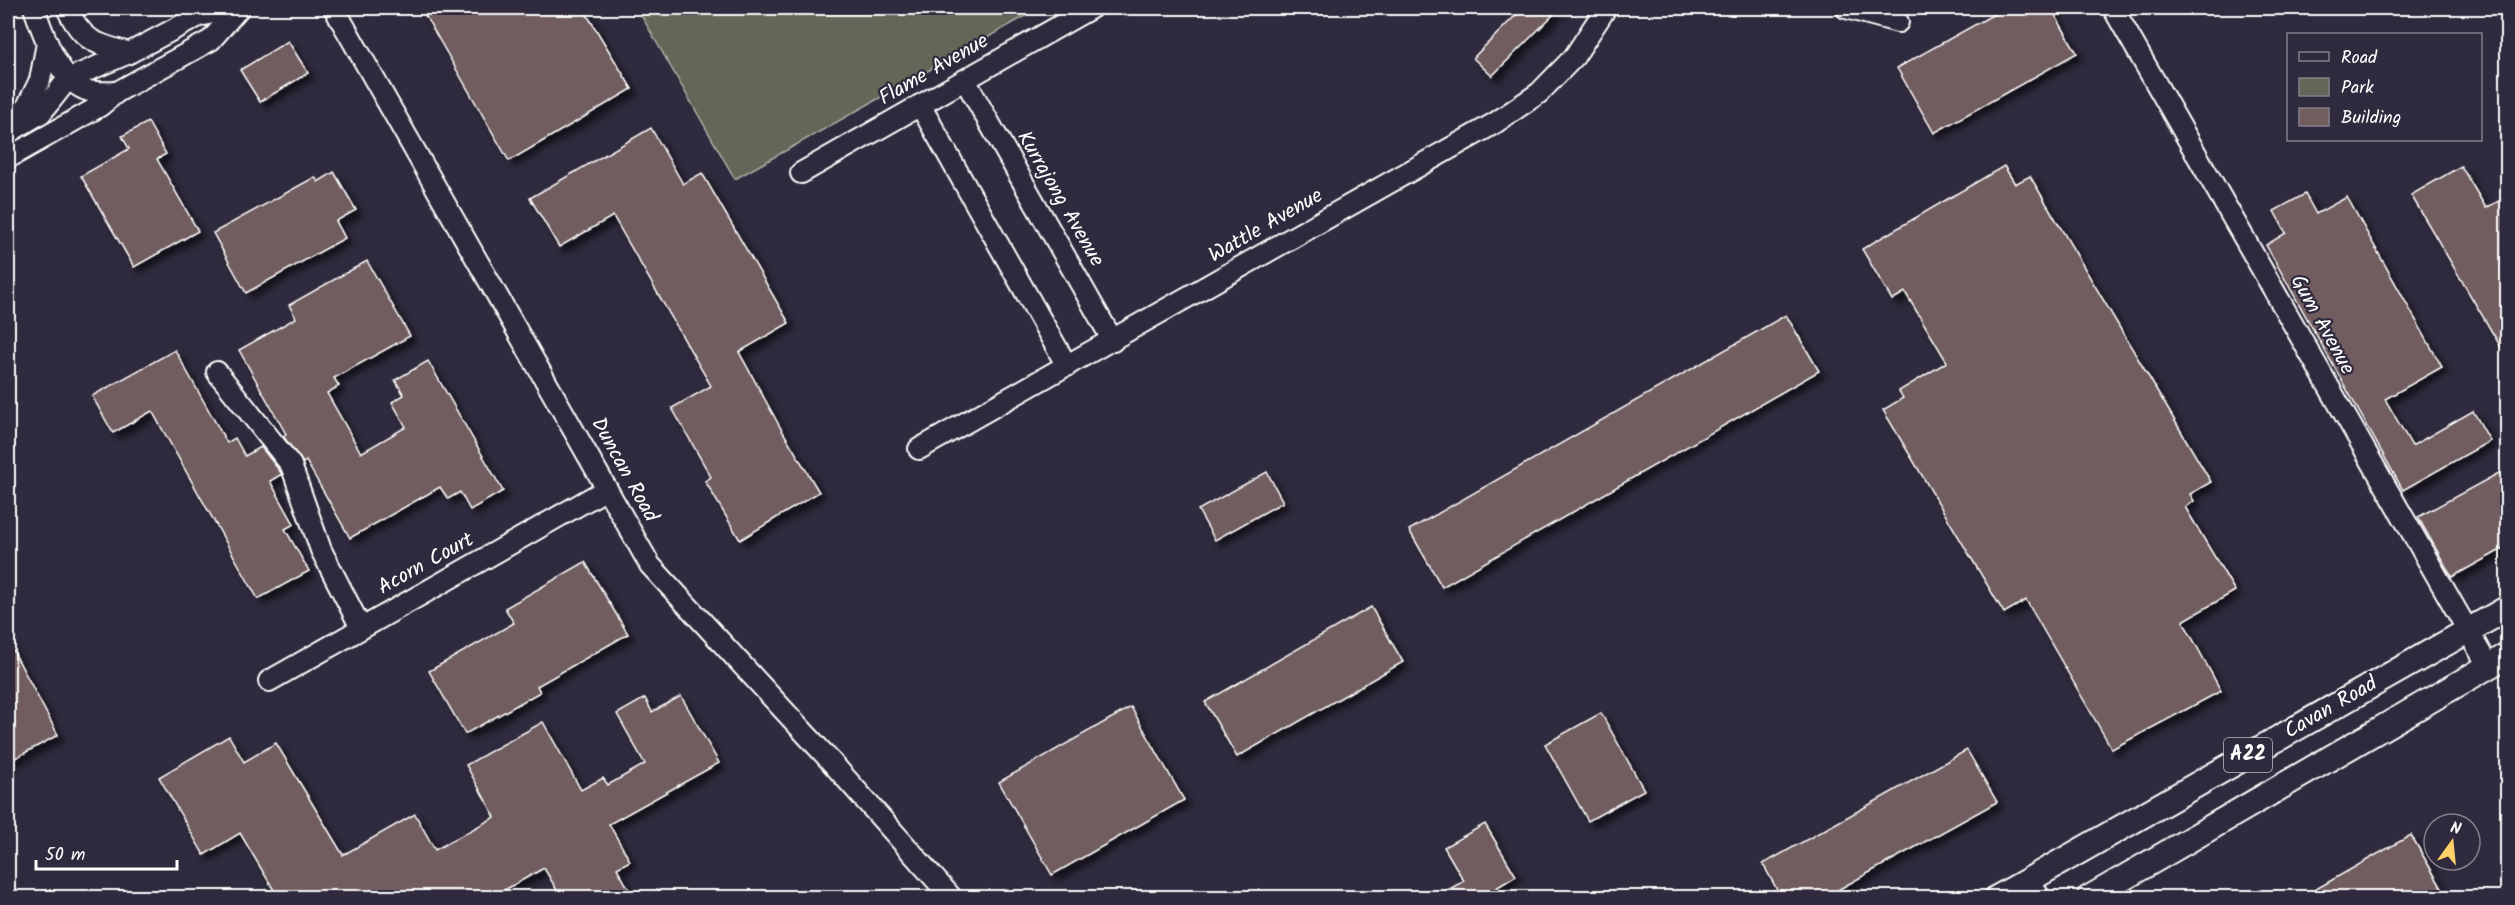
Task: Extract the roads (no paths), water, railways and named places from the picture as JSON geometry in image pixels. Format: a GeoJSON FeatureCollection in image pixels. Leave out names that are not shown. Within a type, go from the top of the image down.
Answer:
{"type":"FeatureCollection","features":[{"type":"Feature","properties":{"kind":"main road","name":"Cavan Road"},"geometry":{"type":"LineString","coordinates":[[1997,897],[2035,888],[2508,608]]}},
{"type":"Feature","properties":{"kind":"main road","name":"Cavan Road"},"geometry":{"type":"LineString","coordinates":[[2089,897],[2498,661]]}},
{"type":"Feature","properties":{"kind":"street"},"geometry":{"type":"LineString","coordinates":[[34,8],[47,43],[68,79],[91,92],[117,92]]}},
{"type":"Feature","properties":{"kind":"street"},"geometry":{"type":"LineString","coordinates":[[67,8],[77,28],[89,40],[129,53]]}},
{"type":"Feature","properties":{"kind":"street"},"geometry":{"type":"LineString","coordinates":[[12,130],[41,113],[68,79],[129,53],[199,16],[237,8]]}},
{"type":"Feature","properties":{"kind":"street"},"geometry":{"type":"LineString","coordinates":[[8,158],[100,106],[117,92],[211,40],[237,8]]}},
{"type":"Feature","properties":{"kind":"street","name":"Duncan Road"},"geometry":{"type":"LineString","coordinates":[[333,8],[650,565],[952,897]]}},
{"type":"Feature","properties":{"kind":"street","name":"Flame Avenue"},"geometry":{"type":"LineString","coordinates":[[801,173],[1091,8]]}},
{"type":"Feature","properties":{"kind":"street","name":"Wattle Avenue"},"geometry":{"type":"LineString","coordinates":[[919,449],[1495,123],[1539,93],[1574,57],[1606,8]]}},
{"type":"Feature","properties":{"kind":"street"},"geometry":{"type":"LineString","coordinates":[[1846,8],[1898,22]]}},
{"type":"Feature","properties":{"kind":"street","name":"Gum Avenue"},"geometry":{"type":"LineString","coordinates":[[2113,8],[2467,631],[2498,661]]}},
{"type":"Feature","properties":{"kind":"street"},"geometry":{"type":"LineString","coordinates":[[12,130],[40,80],[47,43]]}},
{"type":"Feature","properties":{"kind":"street","name":"Kurrajong Avenue"},"geometry":{"type":"LineString","coordinates":[[965,80],[1113,341]]}},
{"type":"Feature","properties":{"kind":"street"},"geometry":{"type":"LineString","coordinates":[[920,105],[1066,366]]}},
{"type":"Feature","properties":{"kind":"street"},"geometry":{"type":"LineString","coordinates":[[217,372],[291,465],[321,550],[361,628]]}},
{"type":"Feature","properties":{"kind":"street","name":"Acorn Court"},"geometry":{"type":"LineString","coordinates":[[268,681],[608,489]]}}]}
